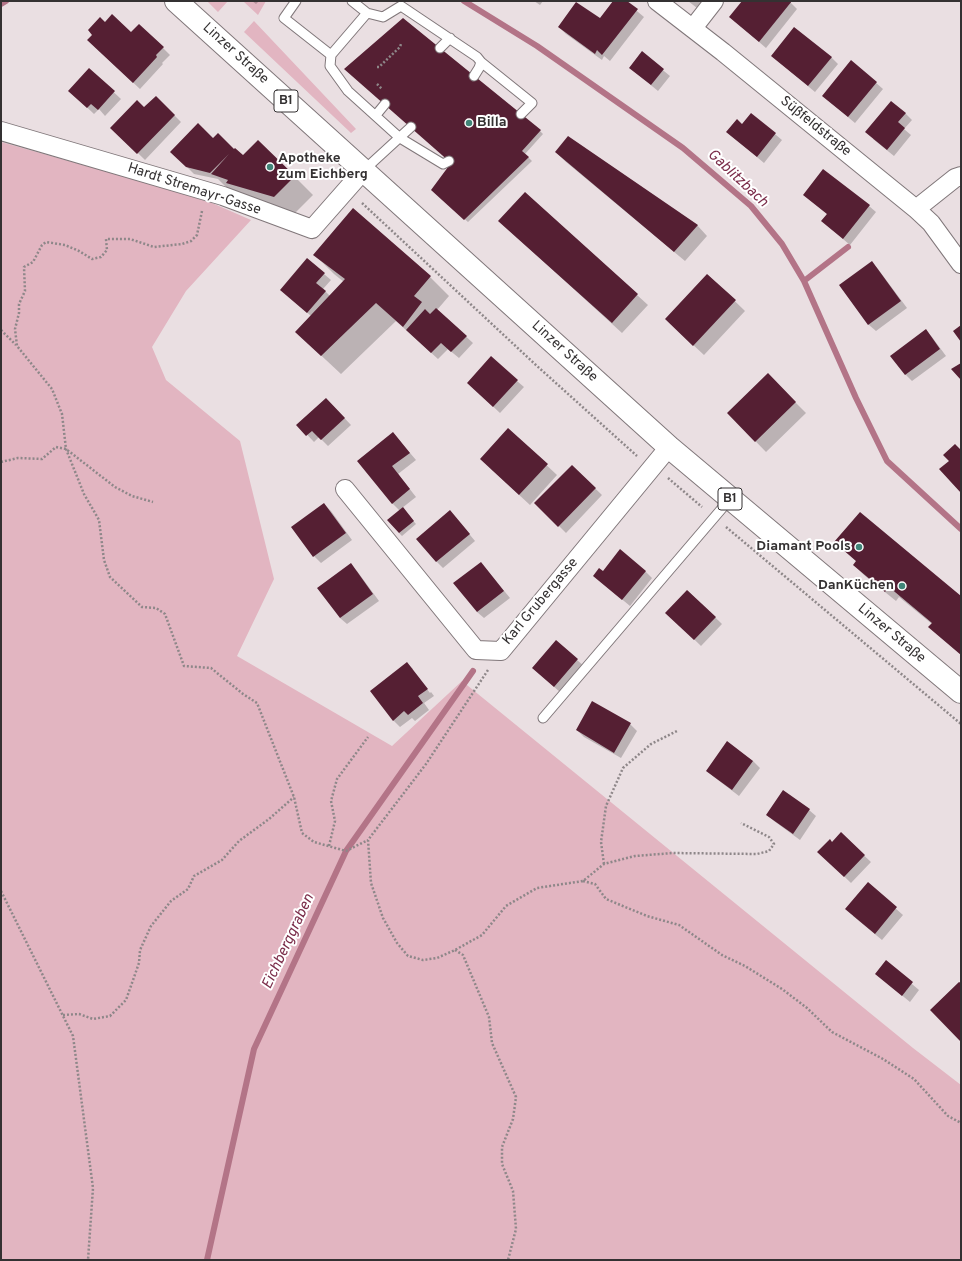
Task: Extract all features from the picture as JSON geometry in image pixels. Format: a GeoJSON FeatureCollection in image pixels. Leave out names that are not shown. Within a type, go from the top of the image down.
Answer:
{"type":"FeatureCollection","features":[{"type":"Feature","properties":{"kind":"main road","name":"Linzer Straße"},"geometry":{"type":"LineString","coordinates":[[176,1],[669,447],[961,692]]}},
{"type":"Feature","properties":{"kind":"street","name":"Süßfeldstraße"},"geometry":{"type":"LineString","coordinates":[[657,1],[916,209],[931,223],[961,264]]}},
{"type":"Feature","properties":{"kind":"street"},"geometry":{"type":"LineString","coordinates":[[692,28],[714,1]]}},
{"type":"Feature","properties":{"kind":"street","name":"Hardt Stremayr-Gasse"},"geometry":{"type":"LineString","coordinates":[[1,131],[223,196],[312,229],[363,171]]}},
{"type":"Feature","properties":{"kind":"street"},"geometry":{"type":"LineString","coordinates":[[916,209],[955,178],[961,176]]}},
{"type":"Feature","properties":{"kind":"street","name":"Karl Grubergasse"},"geometry":{"type":"LineString","coordinates":[[345,489],[476,650],[500,651],[669,447]]}},
{"type":"Feature","properties":{"kind":"lane"},"geometry":{"type":"LineString","coordinates":[[296,1],[284,18],[331,55]]}},
{"type":"Feature","properties":{"kind":"lane"},"geometry":{"type":"LineString","coordinates":[[352,1],[367,12],[383,17],[401,6],[450,38],[477,57],[481,62],[532,103],[522,114]]}},
{"type":"Feature","properties":{"kind":"lane"},"geometry":{"type":"LineString","coordinates":[[367,12],[331,55],[330,66],[348,91],[376,114],[400,138],[443,164],[449,161]]}},
{"type":"Feature","properties":{"kind":"lane"},"geometry":{"type":"LineString","coordinates":[[440,48],[450,38]]}},
{"type":"Feature","properties":{"kind":"lane"},"geometry":{"type":"LineString","coordinates":[[474,76],[481,62]]}},
{"type":"Feature","properties":{"kind":"lane"},"geometry":{"type":"LineString","coordinates":[[376,114],[384,104]]}},
{"type":"Feature","properties":{"kind":"lane"},"geometry":{"type":"LineString","coordinates":[[363,171],[411,127]]}},
{"type":"Feature","properties":{"kind":"lane"},"geometry":{"type":"LineString","coordinates":[[543,718],[730,499]]}},
{"type":"Feature","properties":{"kind":"path"},"geometry":{"type":"LineString","coordinates":[[377,67],[379,67],[400,47],[401,44]]}},
{"type":"Feature","properties":{"kind":"path"},"geometry":{"type":"LineString","coordinates":[[17,346],[15,329],[19,313],[19,304],[24,291],[24,267],[33,262],[42,245],[46,242],[64,245],[79,251],[92,259],[101,257],[107,250],[106,239],[130,239],[154,247],[182,244],[191,241],[197,235],[207,191]]}},
{"type":"Feature","properties":{"kind":"path"},"geometry":{"type":"LineString","coordinates":[[1,330],[17,346],[52,389],[62,414],[66,449],[84,494],[99,520],[104,560],[110,577],[142,607],[156,608],[165,614],[184,666],[211,668],[243,694],[257,703],[294,797],[302,833],[314,842],[346,851],[368,840],[426,764],[500,651]]}},
{"type":"Feature","properties":{"kind":"path"},"geometry":{"type":"LineString","coordinates":[[1,462],[18,458],[42,459],[56,447],[66,449],[115,488],[132,496],[153,502]]}},
{"type":"Feature","properties":{"kind":"path"},"geometry":{"type":"LineString","coordinates":[[604,864],[602,842],[606,806],[623,768],[651,744],[677,731]]}},
{"type":"Feature","properties":{"kind":"path"},"geometry":{"type":"LineString","coordinates":[[330,846],[335,821],[331,801],[337,779],[368,737]]}},
{"type":"Feature","properties":{"kind":"path"},"geometry":{"type":"LineString","coordinates":[[62,1015],[79,1014],[93,1019],[110,1016],[126,1000],[139,963],[140,950],[151,926],[171,901],[188,889],[194,876],[222,860],[239,841],[269,819],[294,797]]}},
{"type":"Feature","properties":{"kind":"path"},"geometry":{"type":"LineString","coordinates":[[583,881],[604,864],[635,856],[673,853],[757,854],[769,851],[774,844],[769,837],[741,823]]}},
{"type":"Feature","properties":{"kind":"path"},"geometry":{"type":"LineString","coordinates":[[368,840],[371,883],[383,918],[397,943],[408,956],[423,960],[437,958],[455,950],[482,935],[506,906],[537,888],[583,881],[595,884],[606,899],[647,916],[679,925],[722,956],[745,966],[782,989],[806,1008],[832,1032],[883,1059],[914,1079],[948,1116],[961,1123]]}},
{"type":"Feature","properties":{"kind":"path"},"geometry":{"type":"LineString","coordinates":[[1,891],[73,1036],[93,1188],[88,1260]]}},
{"type":"Feature","properties":{"kind":"path"},"geometry":{"type":"LineString","coordinates":[[455,950],[463,955],[489,1017],[492,1043],[516,1097],[513,1119],[502,1147],[502,1164],[513,1191],[516,1229],[508,1260]]}},
{"type":"Feature","properties":{"kind":"shaded area"},"geometry":{"type":"Polygon","coordinates":[[[207,1],[228,1],[218,12],[207,1]]]}},
{"type":"Feature","properties":{"kind":"shaded area"},"geometry":{"type":"Polygon","coordinates":[[[229,1],[266,1],[258,15],[244,2],[229,1]]]}},
{"type":"Feature","properties":{"kind":"shaded area"},"geometry":{"type":"Polygon","coordinates":[[[254,21],[356,129],[351,133],[244,32],[254,21]]]}},
{"type":"Feature","properties":{"kind":"shaded area"},"geometry":{"type":"Polygon","coordinates":[[[1,142],[158,186],[212,203],[251,220],[186,291],[152,347],[166,380],[240,441],[274,579],[237,656],[392,746],[462,681],[913,1048],[961,1085],[961,1260],[1,1260],[1,142]]]}},
{"type":"Feature","properties":{"kind":"building"},"geometry":{"type":"Polygon","coordinates":[[[613,1],[627,1],[638,9],[602,55],[597,50],[595,54],[558,27],[576,2],[600,18],[613,1]]]}},
{"type":"Feature","properties":{"kind":"building"},"geometry":{"type":"Polygon","coordinates":[[[742,1],[792,1],[759,42],[729,17],[742,1]]]}},
{"type":"Feature","properties":{"kind":"building"},"geometry":{"type":"Polygon","coordinates":[[[112,14],[131,32],[139,24],[164,47],[156,55],[157,57],[133,83],[87,40],[92,35],[88,30],[100,17],[105,22],[112,14]]]}},
{"type":"Feature","properties":{"kind":"building","name":"Billa"},"geometry":{"type":"Polygon","coordinates":[[[403,18],[541,130],[522,151],[529,157],[464,220],[431,190],[451,163],[344,69],[403,18]]]}},
{"type":"Feature","properties":{"kind":"building"},"geometry":{"type":"Polygon","coordinates":[[[794,27],[832,57],[808,86],[771,56],[794,27]]]}},
{"type":"Feature","properties":{"kind":"building"},"geometry":{"type":"Polygon","coordinates":[[[642,51],[664,69],[651,85],[629,68],[642,51]]]}},
{"type":"Feature","properties":{"kind":"building"},"geometry":{"type":"Polygon","coordinates":[[[851,60],[877,82],[848,117],[822,96],[851,60]]]}},
{"type":"Feature","properties":{"kind":"building"},"geometry":{"type":"Polygon","coordinates":[[[89,68],[115,91],[98,110],[91,104],[87,108],[68,91],[89,68]]]}},
{"type":"Feature","properties":{"kind":"building"},"geometry":{"type":"Polygon","coordinates":[[[156,96],[175,115],[137,154],[110,128],[137,100],[144,107],[156,96]]]}},
{"type":"Feature","properties":{"kind":"building"},"geometry":{"type":"Polygon","coordinates":[[[891,101],[906,113],[898,122],[905,128],[887,150],[865,132],[891,101]]]}},
{"type":"Feature","properties":{"kind":"building"},"geometry":{"type":"Polygon","coordinates":[[[751,113],[776,133],[757,157],[726,132],[737,119],[742,124],[751,113]]]}},
{"type":"Feature","properties":{"kind":"building"},"geometry":{"type":"Polygon","coordinates":[[[198,123],[213,138],[218,133],[234,149],[235,148],[243,155],[258,140],[295,176],[274,197],[226,183],[228,180],[211,174],[229,154],[210,173],[186,167],[170,152],[198,123]]]}},
{"type":"Feature","properties":{"kind":"building"},"geometry":{"type":"Polygon","coordinates":[[[568,136],[698,225],[674,252],[555,152],[568,136]]]}},
{"type":"Feature","properties":{"kind":"building"},"geometry":{"type":"Polygon","coordinates":[[[823,169],[870,205],[843,239],[821,221],[827,214],[803,195],[823,169]]]}},
{"type":"Feature","properties":{"kind":"building"},"geometry":{"type":"Polygon","coordinates":[[[525,192],[638,294],[612,323],[498,221],[525,192]]]}},
{"type":"Feature","properties":{"kind":"building"},"geometry":{"type":"Polygon","coordinates":[[[353,208],[431,276],[414,296],[422,302],[403,327],[376,303],[321,356],[295,332],[345,279],[313,255],[353,208]]]}},
{"type":"Feature","properties":{"kind":"building"},"geometry":{"type":"Polygon","coordinates":[[[307,258],[325,273],[316,283],[326,291],[307,313],[280,290],[307,258]]]}},
{"type":"Feature","properties":{"kind":"building"},"geometry":{"type":"Polygon","coordinates":[[[872,261],[901,301],[868,325],[839,285],[872,261]]]}},
{"type":"Feature","properties":{"kind":"building"},"geometry":{"type":"Polygon","coordinates":[[[707,274],[736,300],[693,346],[665,319],[707,274]]]}},
{"type":"Feature","properties":{"kind":"building"},"geometry":{"type":"Polygon","coordinates":[[[436,308],[467,336],[451,352],[441,343],[431,353],[406,330],[425,309],[430,314],[436,308]]]}},
{"type":"Feature","properties":{"kind":"building"},"geometry":{"type":"Polygon","coordinates":[[[961,325],[961,342],[953,331],[961,325]]]}},
{"type":"Feature","properties":{"kind":"building"},"geometry":{"type":"Polygon","coordinates":[[[926,329],[940,349],[905,375],[890,356],[926,329]]]}},
{"type":"Feature","properties":{"kind":"building"},"geometry":{"type":"Polygon","coordinates":[[[491,356],[518,380],[493,407],[467,383],[491,356]]]}},
{"type":"Feature","properties":{"kind":"building"},"geometry":{"type":"Polygon","coordinates":[[[961,363],[961,380],[951,369],[961,363]]]}},
{"type":"Feature","properties":{"kind":"building"},"geometry":{"type":"Polygon","coordinates":[[[768,373],[796,402],[755,442],[727,413],[768,373]]]}},
{"type":"Feature","properties":{"kind":"building"},"geometry":{"type":"Polygon","coordinates":[[[326,398],[345,418],[321,440],[312,431],[306,436],[296,425],[326,398]]]}},
{"type":"Feature","properties":{"kind":"building"},"geometry":{"type":"Polygon","coordinates":[[[508,428],[548,464],[519,495],[480,459],[508,428]]]}},
{"type":"Feature","properties":{"kind":"building"},"geometry":{"type":"Polygon","coordinates":[[[393,432],[410,453],[392,466],[410,489],[392,504],[357,461],[393,432]]]}},
{"type":"Feature","properties":{"kind":"building"},"geometry":{"type":"Polygon","coordinates":[[[955,444],[961,450],[961,493],[939,469],[949,461],[943,455],[955,444]]]}},
{"type":"Feature","properties":{"kind":"building"},"geometry":{"type":"Polygon","coordinates":[[[572,465],[596,488],[558,527],[534,503],[572,465]]]}},
{"type":"Feature","properties":{"kind":"building"},"geometry":{"type":"Polygon","coordinates":[[[324,503],[346,533],[313,557],[291,527],[324,503]]]}},
{"type":"Feature","properties":{"kind":"building"},"geometry":{"type":"Polygon","coordinates":[[[403,507],[414,521],[399,533],[387,520],[403,507]]]}},
{"type":"Feature","properties":{"kind":"building"},"geometry":{"type":"Polygon","coordinates":[[[450,510],[470,534],[436,562],[416,539],[450,510]]]}},
{"type":"Feature","properties":{"kind":"building"},"geometry":{"type":"Polygon","coordinates":[[[860,512],[961,596],[961,655],[928,627],[932,623],[889,587],[885,592],[853,565],[856,561],[834,542],[860,512]]]}},
{"type":"Feature","properties":{"kind":"building"},"geometry":{"type":"Polygon","coordinates":[[[620,549],[646,571],[622,600],[593,576],[599,568],[603,571],[620,549]]]}},
{"type":"Feature","properties":{"kind":"building"},"geometry":{"type":"Polygon","coordinates":[[[481,562],[504,591],[477,612],[453,583],[481,562]]]}},
{"type":"Feature","properties":{"kind":"building"},"geometry":{"type":"Polygon","coordinates":[[[351,563],[373,594],[340,618],[317,588],[351,563]]]}},
{"type":"Feature","properties":{"kind":"building"},"geometry":{"type":"Polygon","coordinates":[[[687,590],[716,617],[694,640],[665,613],[687,590]]]}},
{"type":"Feature","properties":{"kind":"building"},"geometry":{"type":"Polygon","coordinates":[[[556,640],[578,659],[554,687],[532,668],[556,640]]]}},
{"type":"Feature","properties":{"kind":"building"},"geometry":{"type":"Polygon","coordinates":[[[407,662],[428,689],[418,696],[423,703],[408,715],[404,711],[393,721],[370,691],[407,662]]]}},
{"type":"Feature","properties":{"kind":"building"},"geometry":{"type":"Polygon","coordinates":[[[592,701],[631,723],[614,753],[576,730],[592,701]]]}},
{"type":"Feature","properties":{"kind":"building"},"geometry":{"type":"Polygon","coordinates":[[[727,741],[753,761],[732,790],[706,771],[727,741]]]}},
{"type":"Feature","properties":{"kind":"building"},"geometry":{"type":"Polygon","coordinates":[[[783,790],[810,809],[793,834],[766,815],[783,790]]]}},
{"type":"Feature","properties":{"kind":"building"},"geometry":{"type":"Polygon","coordinates":[[[841,832],[865,855],[844,877],[817,852],[830,839],[832,842],[841,832]]]}},
{"type":"Feature","properties":{"kind":"building"},"geometry":{"type":"Polygon","coordinates":[[[868,882],[897,907],[875,934],[845,909],[868,882]]]}},
{"type":"Feature","properties":{"kind":"building"},"geometry":{"type":"Polygon","coordinates":[[[886,960],[913,982],[902,996],[875,974],[886,960]]]}},
{"type":"Feature","properties":{"kind":"building"},"geometry":{"type":"Polygon","coordinates":[[[959,982],[961,983],[961,1042],[930,1010],[959,982]]]}},
{"type":"Feature","properties":{"kind":"waterway","name":"Gablitzbach"},"geometry":{"type":"LineString","coordinates":[[1,4],[6,1]]}},
{"type":"Feature","properties":{"kind":"waterway","name":"Gablitzbach"},"geometry":{"type":"LineString","coordinates":[[464,1],[537,46],[683,148],[751,206],[782,244],[804,281],[856,398],[887,461],[961,529]]}},
{"type":"Feature","properties":{"kind":"waterway"},"geometry":{"type":"LineString","coordinates":[[804,281],[848,247]]}},
{"type":"Feature","properties":{"kind":"waterway","name":"Eichberggraben"},"geometry":{"type":"LineString","coordinates":[[207,1260],[254,1049],[346,851],[473,671]]}},
{"type":"Feature","properties":{"kind":"place","name":"Billa"},"geometry":{"type":"Point","coordinates":[469,123]}},
{"type":"Feature","properties":{"kind":"place","name":"Apotheke zum Eichberg"},"geometry":{"type":"Point","coordinates":[270,167]}},
{"type":"Feature","properties":{"kind":"place","name":"Diamant Pools"},"geometry":{"type":"Point","coordinates":[859,547]}},
{"type":"Feature","properties":{"kind":"place","name":"DanKüchen"},"geometry":{"type":"Point","coordinates":[902,586]}}]}
